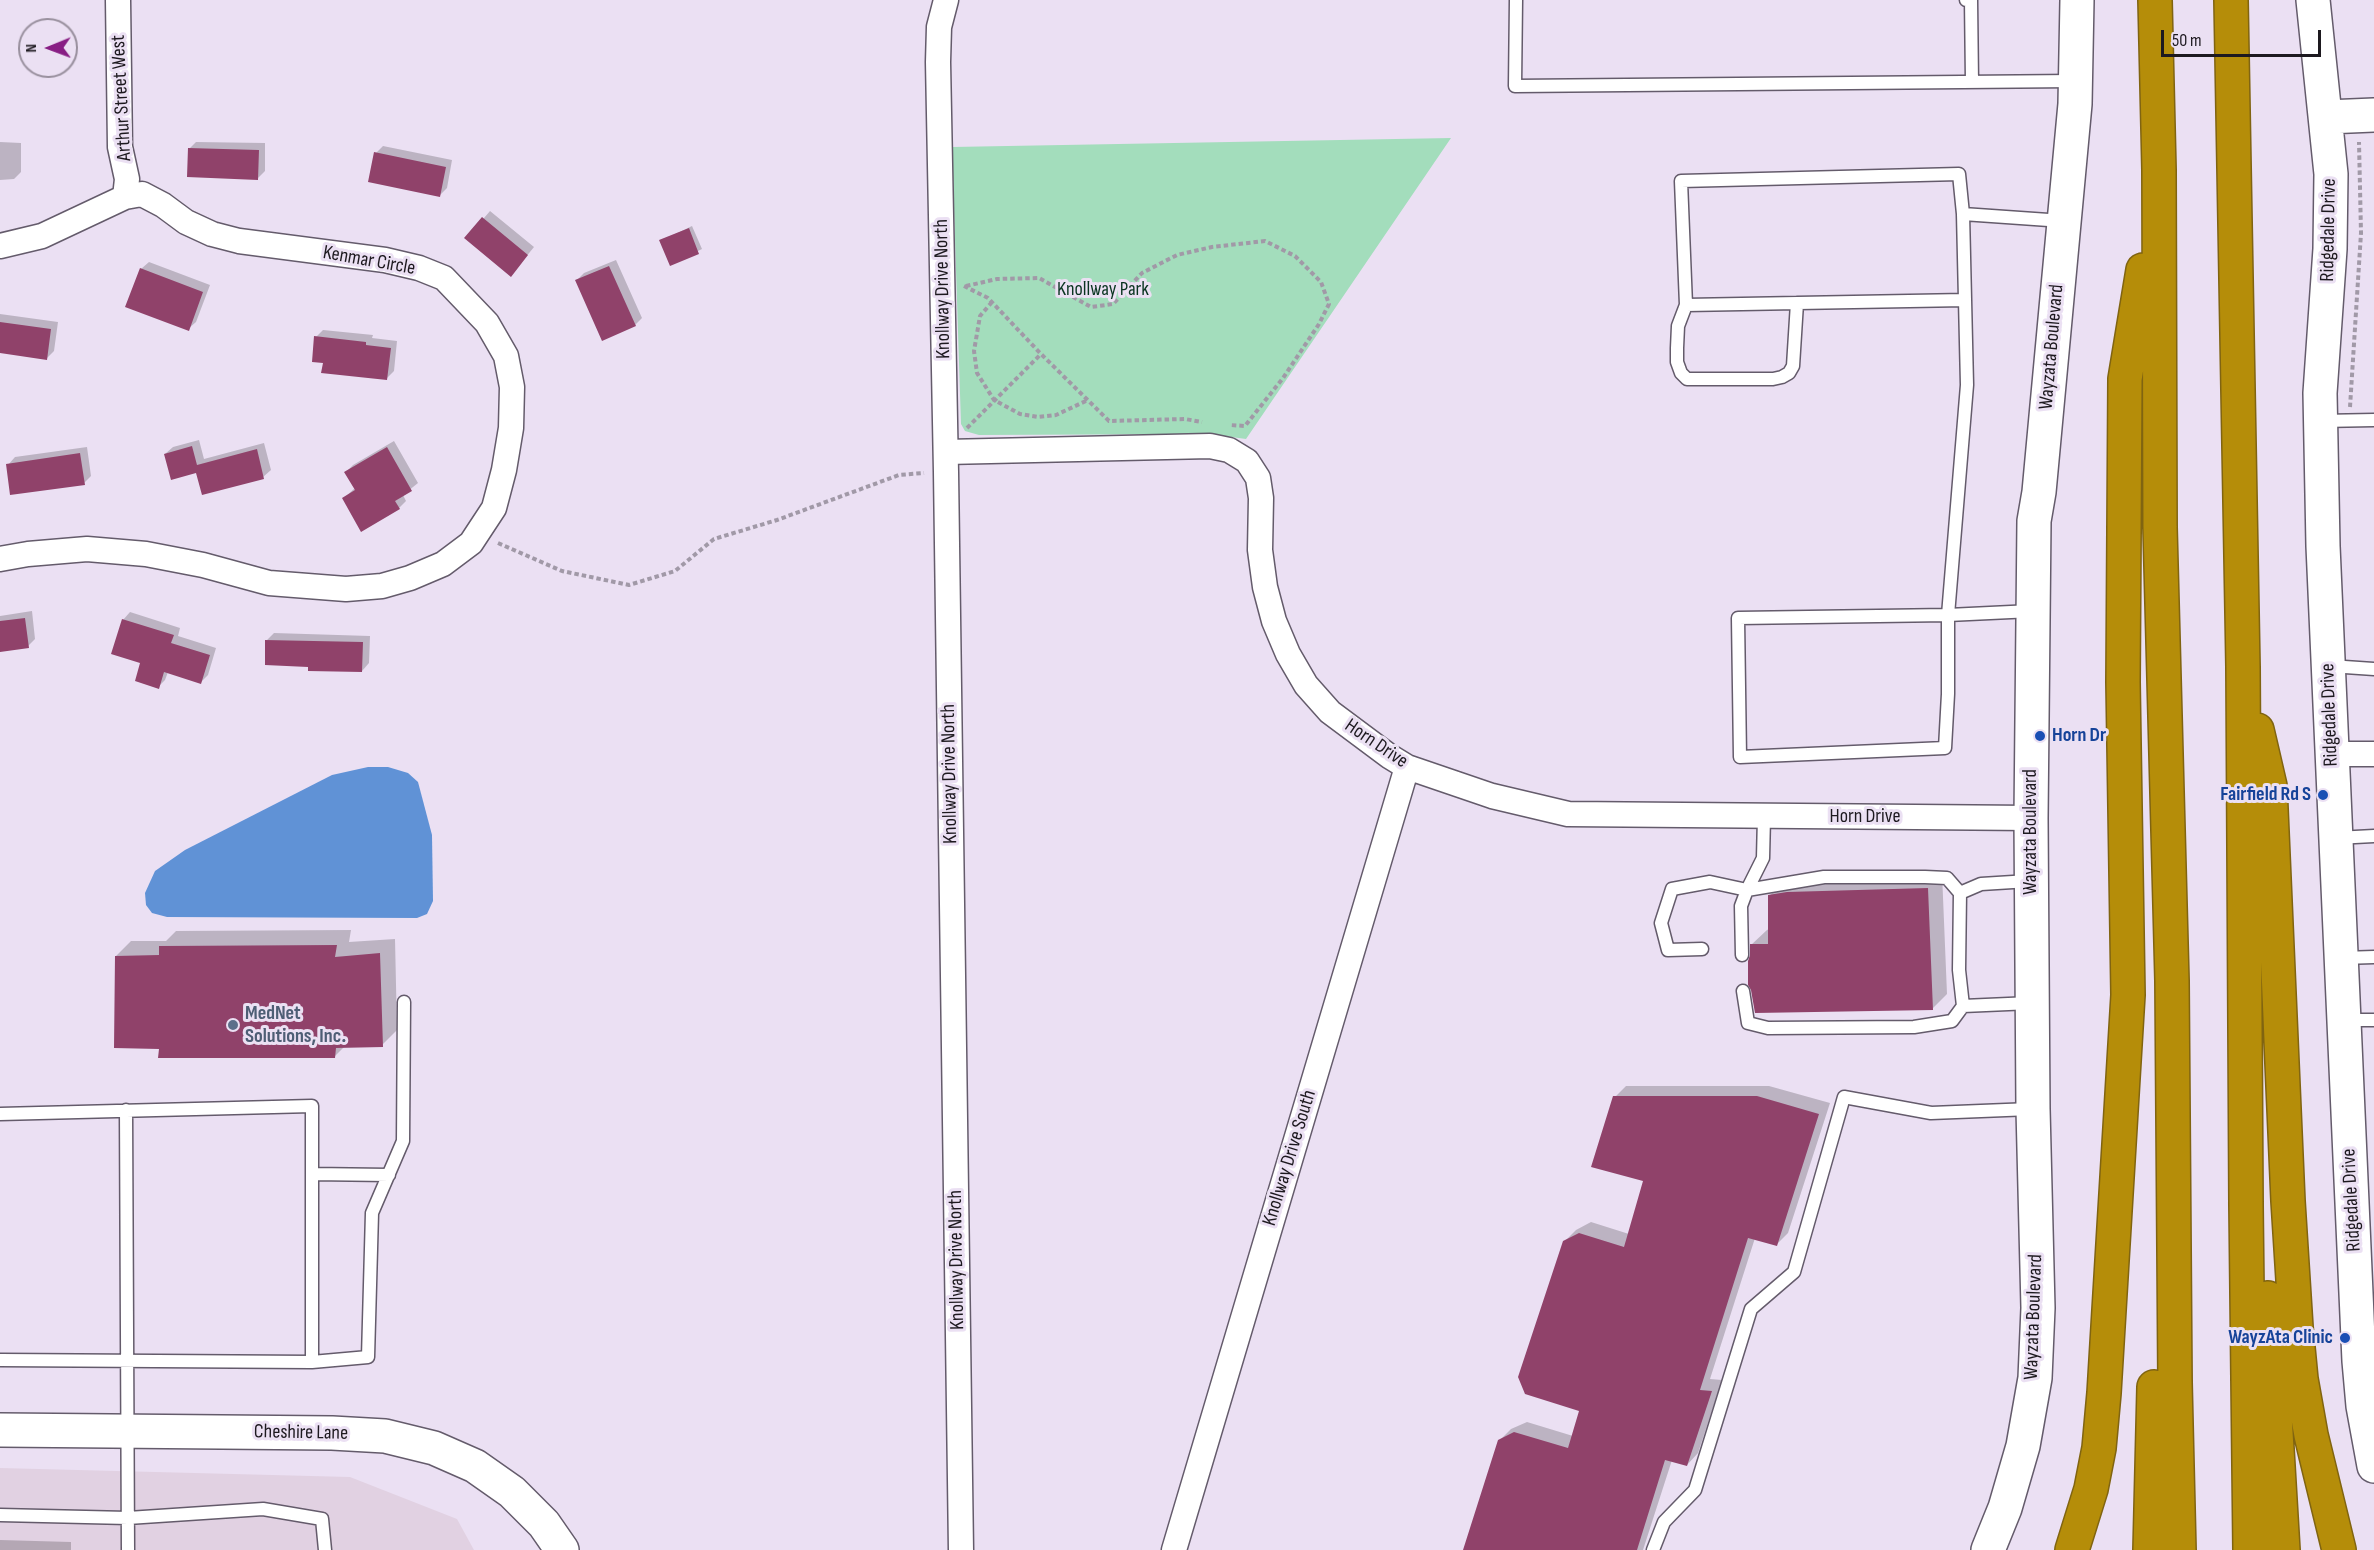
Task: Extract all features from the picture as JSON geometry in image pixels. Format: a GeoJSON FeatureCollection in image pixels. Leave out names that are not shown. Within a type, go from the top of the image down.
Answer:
{"type":"FeatureCollection","features":[{"type":"Feature","properties":{"kind":"highway"},"geometry":{"type":"LineString","coordinates":[[2156,0],[2160,527],[2172,981],[2175,1382],[2179,1550]]}},
{"type":"Feature","properties":{"kind":"highway"},"geometry":{"type":"LineString","coordinates":[[2231,0],[2243,667],[2250,1550]]}},
{"type":"Feature","properties":{"kind":"highway"},"geometry":{"type":"LineString","coordinates":[[2072,1550],[2091,1489],[2099,1448],[2104,1393],[2128,995],[2123,682],[2125,379],[2158,170]]}},
{"type":"Feature","properties":{"kind":"highway"},"geometry":{"type":"LineString","coordinates":[[2243,667],[2270,786],[2288,1201],[2301,1379],[2318,1469],[2339,1550]]}},
{"type":"Feature","properties":{"kind":"highway"},"geometry":{"type":"LineString","coordinates":[[2245,964],[2283,1550]]}},
{"type":"Feature","properties":{"kind":"highway"},"geometry":{"type":"LineString","coordinates":[[2150,1550],[2157,1213],[2172,981]]}},
{"type":"Feature","properties":{"kind":"street","name":"Arthur Street West"},"geometry":{"type":"LineString","coordinates":[[118,0],[120,147],[127,179],[125,197]]}},
{"type":"Feature","properties":{"kind":"street","name":"Knollway Drive North"},"geometry":{"type":"LineString","coordinates":[[946,0],[939,27],[955,286],[946,462],[961,1550]]}},
{"type":"Feature","properties":{"kind":"street","name":"Wayzata Boulevard"},"geometry":{"type":"LineString","coordinates":[[1988,1550],[2005,1508],[2023,1446],[2034,1378],[2038,1308],[2031,880],[2034,521],[2039,492],[2064,221],[2075,81],[2077,0]]}},
{"type":"Feature","properties":{"kind":"street","name":"Ridgedale Drive"},"geometry":{"type":"LineString","coordinates":[[2313,0],[2327,117],[2331,174],[2331,220],[2320,421],[2335,838],[2341,958],[2359,1020],[2367,1360],[2363,1406],[2374,1466]]}},
{"type":"Feature","properties":{"kind":"street"},"geometry":{"type":"LineString","coordinates":[[2327,117],[2374,115]]}},
{"type":"Feature","properties":{"kind":"street","name":"Kenmar Circle"},"geometry":{"type":"LineString","coordinates":[[0,559],[87,549],[146,554],[203,565],[269,583],[346,589],[382,586],[410,578],[443,564],[471,543],[494,508],[504,470],[511,428],[512,387],[506,356],[487,323],[466,298],[444,278],[418,268],[385,260],[239,241],[212,234],[186,222],[163,205],[142,194],[125,197]]}},
{"type":"Feature","properties":{"kind":"street"},"geometry":{"type":"LineString","coordinates":[[0,246],[42,236],[125,197]]}},
{"type":"Feature","properties":{"kind":"street","name":"Horn Drive"},"geometry":{"type":"LineString","coordinates":[[946,462],[1210,446],[1229,450],[1247,461],[1258,478],[1261,498],[1260,550],[1265,587],[1274,621],[1288,654],[1306,685],[1330,712],[1373,745],[1407,767],[1492,796],[1568,814],[2031,818]]}},
{"type":"Feature","properties":{"kind":"street"},"geometry":{"type":"LineString","coordinates":[[2332,754],[2374,754]]}},
{"type":"Feature","properties":{"kind":"street","name":"Knollway Drive South"},"geometry":{"type":"LineString","coordinates":[[1174,1550],[1407,767]]}},
{"type":"Feature","properties":{"kind":"street","name":"Cheshire Lane"},"geometry":{"type":"LineString","coordinates":[[0,1430],[332,1433],[385,1436],[434,1448],[475,1466],[512,1492],[544,1524],[562,1550]]}},
{"type":"Feature","properties":{"kind":"lane"},"geometry":{"type":"LineString","coordinates":[[1516,0],[1515,86],[2075,81]]}},
{"type":"Feature","properties":{"kind":"lane"},"geometry":{"type":"LineString","coordinates":[[1966,0],[1971,0],[1972,82]]}},
{"type":"Feature","properties":{"kind":"lane"},"geometry":{"type":"LineString","coordinates":[[1797,303],[1793,366],[1782,377],[1773,379],[1686,379],[1677,362],[1678,326],[1686,305],[1681,181],[1959,174],[1964,214],[1967,385],[1948,615],[1945,748],[1740,757],[1738,618],[1948,615],[2032,611]]}},
{"type":"Feature","properties":{"kind":"lane"},"geometry":{"type":"LineString","coordinates":[[1964,214],[2064,221]]}},
{"type":"Feature","properties":{"kind":"lane"},"geometry":{"type":"LineString","coordinates":[[1686,305],[1965,300]]}},
{"type":"Feature","properties":{"kind":"lane"},"geometry":{"type":"LineString","coordinates":[[2320,421],[2374,420]]}},
{"type":"Feature","properties":{"kind":"lane"},"geometry":{"type":"LineString","coordinates":[[2328,666],[2374,669]]}},
{"type":"Feature","properties":{"kind":"lane"},"geometry":{"type":"LineString","coordinates":[[1742,955],[1742,906],[1747,890],[1764,858],[1764,817]]}},
{"type":"Feature","properties":{"kind":"lane"},"geometry":{"type":"LineString","coordinates":[[2335,838],[2374,836]]}},
{"type":"Feature","properties":{"kind":"lane"},"geometry":{"type":"LineString","coordinates":[[1702,949],[1668,950],[1661,923],[1672,889],[1710,882],[1747,890],[1824,877],[1914,877],[1947,878],[1960,892],[1959,970],[1963,1006],[1952,1021],[1914,1027],[1768,1028],[1748,1023],[1743,992]]}},
{"type":"Feature","properties":{"kind":"lane"},"geometry":{"type":"LineString","coordinates":[[1960,892],[1981,884],[2031,880]]}},
{"type":"Feature","properties":{"kind":"lane"},"geometry":{"type":"LineString","coordinates":[[2341,958],[2374,957]]}},
{"type":"Feature","properties":{"kind":"lane"},"geometry":{"type":"LineString","coordinates":[[0,1360],[312,1362],[368,1357],[372,1213],[403,1141],[404,1002]]}},
{"type":"Feature","properties":{"kind":"lane"},"geometry":{"type":"LineString","coordinates":[[1963,1006],[2032,1003]]}},
{"type":"Feature","properties":{"kind":"lane"},"geometry":{"type":"LineString","coordinates":[[1653,1550],[1664,1522],[1695,1490],[1751,1309],[1794,1272],[1845,1097],[1931,1113],[2033,1109]]}},
{"type":"Feature","properties":{"kind":"lane"},"geometry":{"type":"LineString","coordinates":[[0,1114],[312,1106],[312,1362]]}},
{"type":"Feature","properties":{"kind":"lane"},"geometry":{"type":"LineString","coordinates":[[126,1110],[129,1361],[126,1431],[128,1550]]}},
{"type":"Feature","properties":{"kind":"lane"},"geometry":{"type":"LineString","coordinates":[[312,1174],[389,1175]]}},
{"type":"Feature","properties":{"kind":"lane"},"geometry":{"type":"LineString","coordinates":[[0,1515],[128,1518],[263,1509],[322,1520],[325,1550]]}},
{"type":"Feature","properties":{"kind":"path"},"geometry":{"type":"LineString","coordinates":[[955,286],[997,279],[1039,278],[1091,307],[1113,304],[1142,273],[1177,255],[1212,247],[1265,241],[1295,256],[1321,282],[1329,304],[1319,324],[1283,378],[1245,426],[1224,425]]}},
{"type":"Feature","properties":{"kind":"path"},"geometry":{"type":"LineString","coordinates":[[955,286],[992,302],[1109,421],[1185,419],[1205,422]]}},
{"type":"Feature","properties":{"kind":"path"},"geometry":{"type":"LineString","coordinates":[[992,302],[980,316],[974,351],[977,373],[994,400],[1020,414],[1038,417],[1056,415],[1088,400]]}},
{"type":"Feature","properties":{"kind":"path"},"geometry":{"type":"LineString","coordinates":[[478,534],[562,571],[629,585],[675,571],[714,539],[777,520],[899,475],[946,462],[994,400],[1041,354]]}},
{"type":"Feature","properties":{"kind":"shaded area"},"geometry":{"type":"Polygon","coordinates":[[[0,1468],[350,1477],[457,1519],[474,1550],[0,1550],[0,1468]]]}},
{"type":"Feature","properties":{"kind":"green space","name":"Knollway Park"},"geometry":{"type":"Polygon","coordinates":[[[1451,138],[1246,439],[1210,434],[979,435],[965,431],[961,424],[952,147],[1451,138]]]}},
{"type":"Feature","properties":{"kind":"water"},"geometry":{"type":"Polygon","coordinates":[[[368,767],[388,767],[408,773],[418,782],[432,835],[433,901],[427,914],[417,918],[167,917],[152,913],[146,905],[145,893],[155,871],[185,850],[332,775],[368,767]]]}},
{"type":"Feature","properties":{"kind":"building"},"geometry":{"type":"Polygon","coordinates":[[[188,148],[259,150],[258,180],[187,177],[188,148]]]}},
{"type":"Feature","properties":{"kind":"building"},"geometry":{"type":"Polygon","coordinates":[[[374,152],[446,167],[440,197],[368,182],[374,152]]]}},
{"type":"Feature","properties":{"kind":"building"},"geometry":{"type":"Polygon","coordinates":[[[482,217],[528,255],[511,277],[464,238],[482,217]]]}},
{"type":"Feature","properties":{"kind":"building"},"geometry":{"type":"Polygon","coordinates":[[[689,228],[699,254],[670,266],[659,240],[689,228]]]}},
{"type":"Feature","properties":{"kind":"building"},"geometry":{"type":"Polygon","coordinates":[[[609,266],[636,326],[602,341],[575,280],[609,266]]]}},
{"type":"Feature","properties":{"kind":"building"},"geometry":{"type":"Polygon","coordinates":[[[140,268],[203,292],[189,331],[125,307],[140,268]]]}},
{"type":"Feature","properties":{"kind":"building"},"geometry":{"type":"Polygon","coordinates":[[[0,322],[51,329],[47,360],[0,353],[0,322]]]}},
{"type":"Feature","properties":{"kind":"building"},"geometry":{"type":"Polygon","coordinates":[[[314,336],[366,342],[366,345],[391,348],[387,380],[321,373],[323,363],[312,362],[314,336]]]}},
{"type":"Feature","properties":{"kind":"building"},"geometry":{"type":"Polygon","coordinates":[[[192,446],[197,465],[257,449],[264,479],[202,495],[196,473],[171,480],[164,454],[192,446]]]}},
{"type":"Feature","properties":{"kind":"building"},"geometry":{"type":"Polygon","coordinates":[[[387,447],[412,491],[395,501],[400,509],[361,532],[342,498],[355,490],[344,472],[387,447]]]}},
{"type":"Feature","properties":{"kind":"building"},"geometry":{"type":"Polygon","coordinates":[[[80,453],[85,485],[10,495],[6,464],[80,453]]]}},
{"type":"Feature","properties":{"kind":"building"},"geometry":{"type":"Polygon","coordinates":[[[25,618],[29,648],[0,652],[0,621],[25,618]]]}},
{"type":"Feature","properties":{"kind":"building"},"geometry":{"type":"Polygon","coordinates":[[[122,619],[174,635],[171,643],[210,655],[201,684],[164,672],[159,689],[135,681],[140,663],[111,654],[122,619]]]}},
{"type":"Feature","properties":{"kind":"building"},"geometry":{"type":"Polygon","coordinates":[[[265,640],[363,642],[362,672],[308,671],[308,667],[265,665],[265,640]]]}},
{"type":"Feature","properties":{"kind":"building"},"geometry":{"type":"Polygon","coordinates":[[[1928,888],[1933,1010],[1755,1013],[1748,985],[1748,961],[1750,944],[1768,944],[1768,895],[1787,892],[1928,888]]]}},
{"type":"Feature","properties":{"kind":"building"},"geometry":{"type":"Polygon","coordinates":[[[337,945],[335,957],[380,953],[383,1047],[336,1048],[335,1058],[158,1058],[159,1049],[114,1048],[115,956],[159,955],[159,946],[337,945]]]}},
{"type":"Feature","properties":{"kind":"building"},"geometry":{"type":"Polygon","coordinates":[[[1613,1096],[1757,1096],[1819,1114],[1777,1246],[1748,1238],[1700,1390],[1712,1391],[1687,1466],[1665,1460],[1637,1550],[1463,1550],[1498,1440],[1514,1432],[1568,1448],[1579,1411],[1525,1394],[1518,1377],[1563,1241],[1579,1233],[1624,1247],[1643,1181],[1591,1167],[1613,1096]]]}},
{"type":"Feature","properties":{"kind":"place","name":"Horn Dr"},"geometry":{"type":"Point","coordinates":[2040,736]}},
{"type":"Feature","properties":{"kind":"place","name":"Fairfield Rd S"},"geometry":{"type":"Point","coordinates":[2323,795]}},
{"type":"Feature","properties":{"kind":"place","name":"MedNet Solutions, Inc."},"geometry":{"type":"Point","coordinates":[233,1025]}},
{"type":"Feature","properties":{"kind":"place","name":"WayzAta Clinic"},"geometry":{"type":"Point","coordinates":[2345,1338]}}]}
